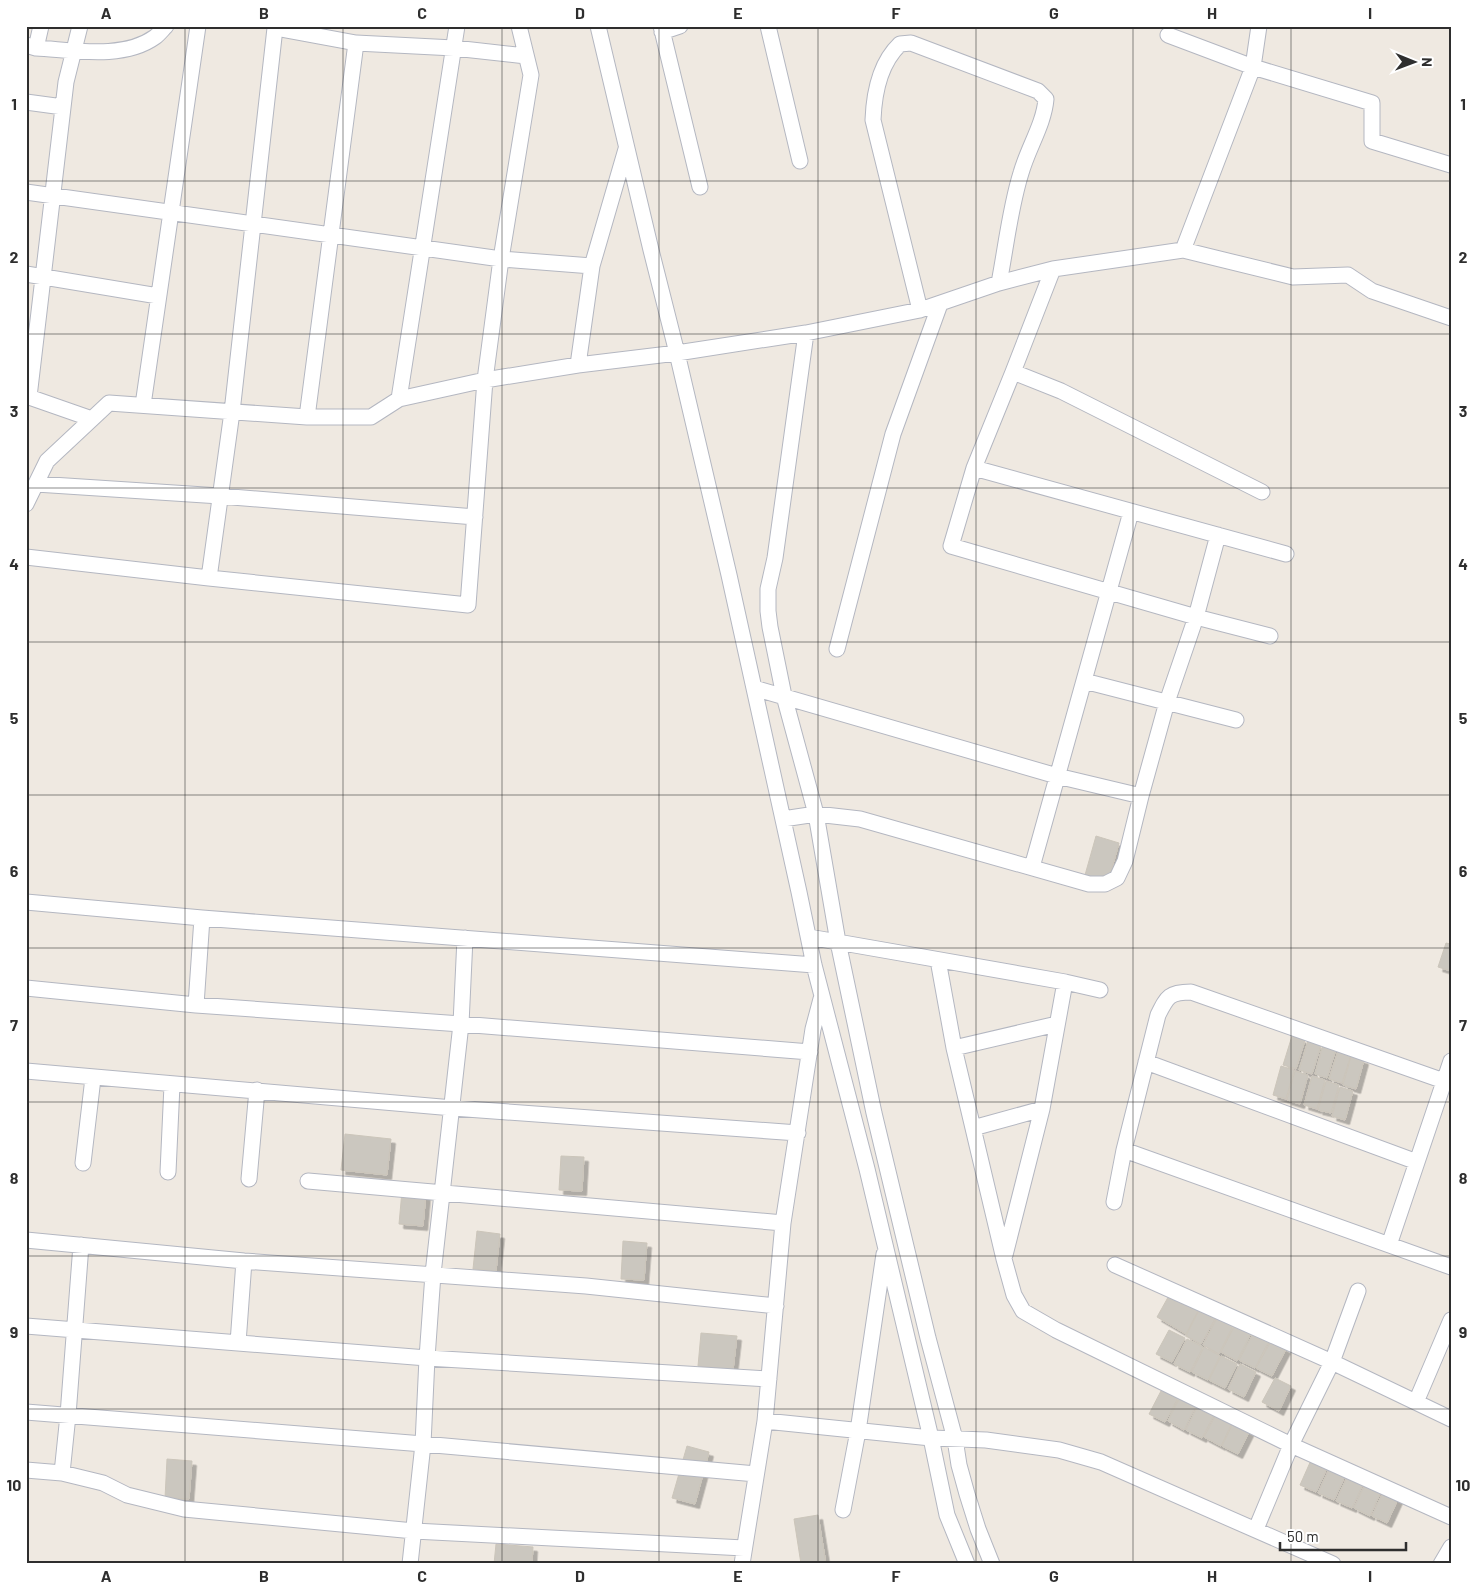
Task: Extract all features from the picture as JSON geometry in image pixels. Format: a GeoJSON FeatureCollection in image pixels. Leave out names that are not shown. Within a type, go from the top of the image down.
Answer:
{"type":"FeatureCollection","features":[{"type":"Feature","properties":{"kind":"street"},"geometry":{"type":"LineString","coordinates":[[41,26],[31,46],[111,52],[132,48],[154,38],[166,26]]}},
{"type":"Feature","properties":{"kind":"street"},"geometry":{"type":"LineString","coordinates":[[80,26],[66,82],[28,396],[92,419]]}},
{"type":"Feature","properties":{"kind":"street"},"geometry":{"type":"LineString","coordinates":[[143,406],[198,26]]}},
{"type":"Feature","properties":{"kind":"street"},"geometry":{"type":"LineString","coordinates":[[398,399],[457,26]]}},
{"type":"Feature","properties":{"kind":"street"},"geometry":{"type":"LineString","coordinates":[[26,557],[468,605],[485,380],[501,259],[531,75],[519,26]]}},
{"type":"Feature","properties":{"kind":"street"},"geometry":{"type":"LineString","coordinates":[[598,26],[627,147],[684,351],[768,692],[787,818],[825,939],[874,1113],[928,1338],[943,1438],[935,1463],[947,1515],[967,1564]]}},
{"type":"Feature","properties":{"kind":"street"},"geometry":{"type":"LineString","coordinates":[[680,26],[661,29],[700,187]]}},
{"type":"Feature","properties":{"kind":"street"},"geometry":{"type":"LineString","coordinates":[[768,26],[800,160]]}},
{"type":"Feature","properties":{"kind":"street"},"geometry":{"type":"LineString","coordinates":[[1183,250],[1253,67],[1259,26]]}},
{"type":"Feature","properties":{"kind":"street"},"geometry":{"type":"LineString","coordinates":[[209,578],[232,412],[252,224],[269,27],[526,56]]}},
{"type":"Feature","properties":{"kind":"street"},"geometry":{"type":"LineString","coordinates":[[1168,35],[1253,67],[1372,103],[1372,141],[1451,165]]}},
{"type":"Feature","properties":{"kind":"street"},"geometry":{"type":"LineString","coordinates":[[308,417],[331,235],[348,36]]}},
{"type":"Feature","properties":{"kind":"street"},"geometry":{"type":"LineString","coordinates":[[920,310],[873,120],[874,100],[879,81],[891,52],[900,44],[911,43],[1038,90],[1046,99],[1045,109],[1024,162],[1018,183],[999,284]]}},
{"type":"Feature","properties":{"kind":"street"},"geometry":{"type":"LineString","coordinates":[[26,102],[63,106]]}},
{"type":"Feature","properties":{"kind":"street"},"geometry":{"type":"LineString","coordinates":[[578,364],[592,266],[627,147]]}},
{"type":"Feature","properties":{"kind":"street"},"geometry":{"type":"LineString","coordinates":[[26,192],[501,259],[592,266]]}},
{"type":"Feature","properties":{"kind":"street"},"geometry":{"type":"LineString","coordinates":[[27,501],[47,462],[109,403],[308,417],[371,417],[398,399],[485,380],[578,364],[806,333],[920,310],[999,284],[1053,269],[1183,250],[1293,277],[1348,275],[1372,291],[1451,318]]}},
{"type":"Feature","properties":{"kind":"street"},"geometry":{"type":"LineString","coordinates":[[1053,269],[1014,372],[974,468],[951,546],[1196,617],[1270,636]]}},
{"type":"Feature","properties":{"kind":"street"},"geometry":{"type":"LineString","coordinates":[[26,274],[158,296]]}},
{"type":"Feature","properties":{"kind":"street"},"geometry":{"type":"LineString","coordinates":[[837,649],[893,434],[940,304]]}},
{"type":"Feature","properties":{"kind":"street"},"geometry":{"type":"LineString","coordinates":[[806,333],[775,558],[768,589],[768,692],[812,814],[825,939],[814,965],[885,1245],[943,1438],[992,1564]]}},
{"type":"Feature","properties":{"kind":"street"},"geometry":{"type":"LineString","coordinates":[[1014,372],[1061,391],[1262,492]]}},
{"type":"Feature","properties":{"kind":"street"},"geometry":{"type":"LineString","coordinates":[[974,468],[1286,554]]}},
{"type":"Feature","properties":{"kind":"street"},"geometry":{"type":"LineString","coordinates":[[36,484],[220,496],[475,517]]}},
{"type":"Feature","properties":{"kind":"street"},"geometry":{"type":"LineString","coordinates":[[1032,867],[1131,512]]}},
{"type":"Feature","properties":{"kind":"street"},"geometry":{"type":"LineString","coordinates":[[787,818],[812,814],[860,819],[1089,884],[1104,884],[1117,878],[1125,861],[1141,796],[1168,702],[1196,617],[1218,535]]}},
{"type":"Feature","properties":{"kind":"street"},"geometry":{"type":"LineString","coordinates":[[1084,680],[1236,720]]}},
{"type":"Feature","properties":{"kind":"street"},"geometry":{"type":"LineString","coordinates":[[768,692],[1057,776],[1141,796]]}},
{"type":"Feature","properties":{"kind":"street"},"geometry":{"type":"LineString","coordinates":[[26,902],[202,918],[814,965]]}},
{"type":"Feature","properties":{"kind":"street"},"geometry":{"type":"LineString","coordinates":[[196,1005],[202,918]]}},
{"type":"Feature","properties":{"kind":"street"},"geometry":{"type":"LineString","coordinates":[[410,1564],[423,1444],[433,1274],[461,1024],[465,938]]}},
{"type":"Feature","properties":{"kind":"street"},"geometry":{"type":"LineString","coordinates":[[825,939],[1100,990]]}},
{"type":"Feature","properties":{"kind":"street"},"geometry":{"type":"LineString","coordinates":[[938,960],[954,1048],[1004,1259],[1014,1295],[1023,1311],[1065,1334],[1291,1445],[1451,1517]]}},
{"type":"Feature","properties":{"kind":"street"},"geometry":{"type":"LineString","coordinates":[[1004,1259],[1042,1109],[1064,982]]}},
{"type":"Feature","properties":{"kind":"street"},"geometry":{"type":"LineString","coordinates":[[26,988],[196,1005],[810,1052]]}},
{"type":"Feature","properties":{"kind":"street"},"geometry":{"type":"LineString","coordinates":[[1114,1202],[1124,1150],[1158,1015],[1166,999],[1176,992],[1191,992],[1444,1081]]}},
{"type":"Feature","properties":{"kind":"street"},"geometry":{"type":"LineString","coordinates":[[742,1564],[765,1421],[783,1222],[813,1029],[822,997]]}},
{"type":"Feature","properties":{"kind":"street"},"geometry":{"type":"LineString","coordinates":[[954,1048],[1057,1024]]}},
{"type":"Feature","properties":{"kind":"street"},"geometry":{"type":"LineString","coordinates":[[1389,1245],[1451,1061]]}},
{"type":"Feature","properties":{"kind":"street"},"geometry":{"type":"LineString","coordinates":[[1146,1062],[1417,1162]]}},
{"type":"Feature","properties":{"kind":"street"},"geometry":{"type":"LineString","coordinates":[[26,1071],[453,1108],[798,1133]]}},
{"type":"Feature","properties":{"kind":"street"},"geometry":{"type":"LineString","coordinates":[[83,1163],[93,1078]]}},
{"type":"Feature","properties":{"kind":"street"},"geometry":{"type":"LineString","coordinates":[[168,1172],[172,1085]]}},
{"type":"Feature","properties":{"kind":"street"},"geometry":{"type":"LineString","coordinates":[[249,1179],[258,1090]]}},
{"type":"Feature","properties":{"kind":"street"},"geometry":{"type":"LineString","coordinates":[[973,1128],[1042,1109]]}},
{"type":"Feature","properties":{"kind":"street"},"geometry":{"type":"LineString","coordinates":[[1124,1150],[1451,1267]]}},
{"type":"Feature","properties":{"kind":"street"},"geometry":{"type":"LineString","coordinates":[[308,1182],[783,1222]]}},
{"type":"Feature","properties":{"kind":"street"},"geometry":{"type":"LineString","coordinates":[[26,1240],[244,1261],[586,1286],[776,1306]]}},
{"type":"Feature","properties":{"kind":"street"},"geometry":{"type":"LineString","coordinates":[[62,1473],[81,1245]]}},
{"type":"Feature","properties":{"kind":"street"},"geometry":{"type":"LineString","coordinates":[[843,1510],[858,1431],[885,1245]]}},
{"type":"Feature","properties":{"kind":"street"},"geometry":{"type":"LineString","coordinates":[[238,1343],[244,1261]]}},
{"type":"Feature","properties":{"kind":"street"},"geometry":{"type":"LineString","coordinates":[[1115,1265],[1332,1362],[1451,1419]]}},
{"type":"Feature","properties":{"kind":"street"},"geometry":{"type":"LineString","coordinates":[[1256,1528],[1291,1445],[1332,1362],[1358,1291]]}},
{"type":"Feature","properties":{"kind":"street"},"geometry":{"type":"LineString","coordinates":[[1416,1402],[1451,1320]]}},
{"type":"Feature","properties":{"kind":"street"},"geometry":{"type":"LineString","coordinates":[[26,1326],[427,1358],[769,1379]]}},
{"type":"Feature","properties":{"kind":"street"},"geometry":{"type":"LineString","coordinates":[[26,1412],[423,1444],[756,1474]]}},
{"type":"Feature","properties":{"kind":"street"},"geometry":{"type":"LineString","coordinates":[[765,1421],[858,1431],[986,1440],[1059,1450],[1101,1462],[1256,1528],[1334,1564]]}},
{"type":"Feature","properties":{"kind":"street"},"geometry":{"type":"LineString","coordinates":[[26,1470],[62,1473],[103,1483],[128,1495],[184,1509],[414,1531],[744,1548]]}},
{"type":"Feature","properties":{"kind":"street"},"geometry":{"type":"LineString","coordinates":[[1441,1564],[1451,1547]]}},
{"type":"Feature","properties":{"kind":"building"},"geometry":{"type":"Polygon","coordinates":[[[1096,836],[1119,843],[1108,882],[1085,875],[1096,836]]]}},
{"type":"Feature","properties":{"kind":"building"},"geometry":{"type":"Polygon","coordinates":[[[1446,943],[1451,944],[1451,971],[1438,967],[1446,943]]]}},
{"type":"Feature","properties":{"kind":"building"},"geometry":{"type":"Polygon","coordinates":[[[1292,1036],[1305,1040],[1296,1069],[1283,1065],[1292,1036]]]}},
{"type":"Feature","properties":{"kind":"building"},"geometry":{"type":"Polygon","coordinates":[[[1308,1041],[1321,1045],[1312,1074],[1299,1070],[1308,1041]]]}},
{"type":"Feature","properties":{"kind":"building"},"geometry":{"type":"Polygon","coordinates":[[[1323,1045],[1336,1049],[1327,1078],[1315,1074],[1323,1045]]]}},
{"type":"Feature","properties":{"kind":"building"},"geometry":{"type":"Polygon","coordinates":[[[1338,1051],[1351,1055],[1342,1083],[1329,1079],[1338,1051]]]}},
{"type":"Feature","properties":{"kind":"building"},"geometry":{"type":"Polygon","coordinates":[[[1351,1056],[1364,1060],[1356,1089],[1343,1085],[1351,1056]]]}},
{"type":"Feature","properties":{"kind":"building"},"geometry":{"type":"Polygon","coordinates":[[[1281,1066],[1294,1070],[1286,1099],[1273,1095],[1281,1066]]]}},
{"type":"Feature","properties":{"kind":"building"},"geometry":{"type":"Polygon","coordinates":[[[1295,1071],[1308,1075],[1300,1104],[1287,1100],[1295,1071]]]}},
{"type":"Feature","properties":{"kind":"building"},"geometry":{"type":"Polygon","coordinates":[[[1312,1076],[1325,1080],[1317,1109],[1304,1105],[1312,1076]]]}},
{"type":"Feature","properties":{"kind":"building"},"geometry":{"type":"Polygon","coordinates":[[[1326,1081],[1339,1085],[1331,1113],[1318,1110],[1326,1081]]]}},
{"type":"Feature","properties":{"kind":"building"},"geometry":{"type":"Polygon","coordinates":[[[1340,1087],[1353,1091],[1345,1120],[1332,1116],[1340,1087]]]}},
{"type":"Feature","properties":{"kind":"building"},"geometry":{"type":"Polygon","coordinates":[[[345,1134],[391,1139],[387,1175],[341,1170],[345,1134]]]}},
{"type":"Feature","properties":{"kind":"building"},"geometry":{"type":"Polygon","coordinates":[[[561,1156],[584,1157],[582,1191],[559,1190],[561,1156]]]}},
{"type":"Feature","properties":{"kind":"building"},"geometry":{"type":"Polygon","coordinates":[[[402,1191],[426,1193],[423,1226],[399,1224],[402,1191]]]}},
{"type":"Feature","properties":{"kind":"building"},"geometry":{"type":"Polygon","coordinates":[[[477,1231],[500,1234],[496,1271],[473,1269],[477,1231]]]}},
{"type":"Feature","properties":{"kind":"building"},"geometry":{"type":"Polygon","coordinates":[[[623,1241],[647,1243],[644,1280],[621,1279],[623,1241]]]}},
{"type":"Feature","properties":{"kind":"building"},"geometry":{"type":"Polygon","coordinates":[[[1171,1292],[1200,1307],[1186,1334],[1157,1317],[1171,1292]]]}},
{"type":"Feature","properties":{"kind":"building"},"geometry":{"type":"Polygon","coordinates":[[[1200,1308],[1216,1317],[1201,1344],[1186,1336],[1200,1308]]]}},
{"type":"Feature","properties":{"kind":"building"},"geometry":{"type":"Polygon","coordinates":[[[1217,1318],[1233,1326],[1219,1354],[1203,1345],[1217,1318]]]}},
{"type":"Feature","properties":{"kind":"building"},"geometry":{"type":"Polygon","coordinates":[[[1235,1325],[1251,1333],[1237,1361],[1221,1352],[1235,1325]]]}},
{"type":"Feature","properties":{"kind":"building"},"geometry":{"type":"Polygon","coordinates":[[[1169,1330],[1185,1338],[1172,1362],[1156,1354],[1169,1330]]]}},
{"type":"Feature","properties":{"kind":"building"},"geometry":{"type":"Polygon","coordinates":[[[1254,1332],[1269,1341],[1255,1368],[1239,1360],[1254,1332]]]}},
{"type":"Feature","properties":{"kind":"building"},"geometry":{"type":"Polygon","coordinates":[[[701,1333],[737,1336],[733,1370],[698,1366],[701,1333]]]}},
{"type":"Feature","properties":{"kind":"building"},"geometry":{"type":"Polygon","coordinates":[[[1187,1339],[1203,1347],[1190,1372],[1174,1364],[1187,1339]]]}},
{"type":"Feature","properties":{"kind":"building"},"geometry":{"type":"Polygon","coordinates":[[[1271,1341],[1286,1349],[1272,1376],[1256,1368],[1271,1341]]]}},
{"type":"Feature","properties":{"kind":"building"},"geometry":{"type":"Polygon","coordinates":[[[1204,1347],[1220,1356],[1208,1380],[1192,1372],[1204,1347]]]}},
{"type":"Feature","properties":{"kind":"building"},"geometry":{"type":"Polygon","coordinates":[[[1221,1356],[1237,1364],[1225,1388],[1209,1380],[1221,1356]]]}},
{"type":"Feature","properties":{"kind":"building"},"geometry":{"type":"Polygon","coordinates":[[[1240,1364],[1256,1372],[1244,1397],[1228,1389],[1240,1364]]]}},
{"type":"Feature","properties":{"kind":"building"},"geometry":{"type":"Polygon","coordinates":[[[1275,1378],[1291,1386],[1279,1411],[1262,1402],[1275,1378]]]}},
{"type":"Feature","properties":{"kind":"building"},"geometry":{"type":"Polygon","coordinates":[[[1162,1389],[1178,1398],[1165,1422],[1149,1414],[1162,1389]]]}},
{"type":"Feature","properties":{"kind":"building"},"geometry":{"type":"Polygon","coordinates":[[[1180,1397],[1196,1405],[1184,1430],[1168,1421],[1180,1397]]]}},
{"type":"Feature","properties":{"kind":"building"},"geometry":{"type":"Polygon","coordinates":[[[1198,1405],[1215,1413],[1202,1438],[1186,1430],[1198,1405]]]}},
{"type":"Feature","properties":{"kind":"building"},"geometry":{"type":"Polygon","coordinates":[[[1217,1413],[1233,1421],[1221,1446],[1204,1437],[1217,1413]]]}},
{"type":"Feature","properties":{"kind":"building"},"geometry":{"type":"Polygon","coordinates":[[[1234,1421],[1250,1430],[1238,1454],[1222,1446],[1234,1421]]]}},
{"type":"Feature","properties":{"kind":"building"},"geometry":{"type":"Polygon","coordinates":[[[687,1446],[709,1452],[695,1504],[672,1498],[687,1446]]]}},
{"type":"Feature","properties":{"kind":"building"},"geometry":{"type":"Polygon","coordinates":[[[1312,1458],[1328,1466],[1316,1492],[1300,1485],[1312,1458]]]}},
{"type":"Feature","properties":{"kind":"building"},"geometry":{"type":"Polygon","coordinates":[[[167,1459],[192,1461],[189,1499],[165,1498],[167,1459]]]}},
{"type":"Feature","properties":{"kind":"building"},"geometry":{"type":"Polygon","coordinates":[[[1330,1467],[1346,1474],[1334,1500],[1318,1493],[1330,1467]]]}},
{"type":"Feature","properties":{"kind":"building"},"geometry":{"type":"Polygon","coordinates":[[[1348,1475],[1364,1482],[1352,1508],[1336,1501],[1348,1475]]]}},
{"type":"Feature","properties":{"kind":"building"},"geometry":{"type":"Polygon","coordinates":[[[1366,1482],[1382,1489],[1370,1516],[1354,1508],[1366,1482]]]}},
{"type":"Feature","properties":{"kind":"building"},"geometry":{"type":"Polygon","coordinates":[[[1384,1490],[1399,1497],[1387,1523],[1372,1516],[1384,1490]]]}},
{"type":"Feature","properties":{"kind":"building"},"geometry":{"type":"Polygon","coordinates":[[[818,1515],[826,1564],[801,1564],[794,1519],[818,1515]]]}},
{"type":"Feature","properties":{"kind":"building"},"geometry":{"type":"Polygon","coordinates":[[[496,1544],[533,1547],[532,1564],[494,1564],[496,1544]]]}}]}
